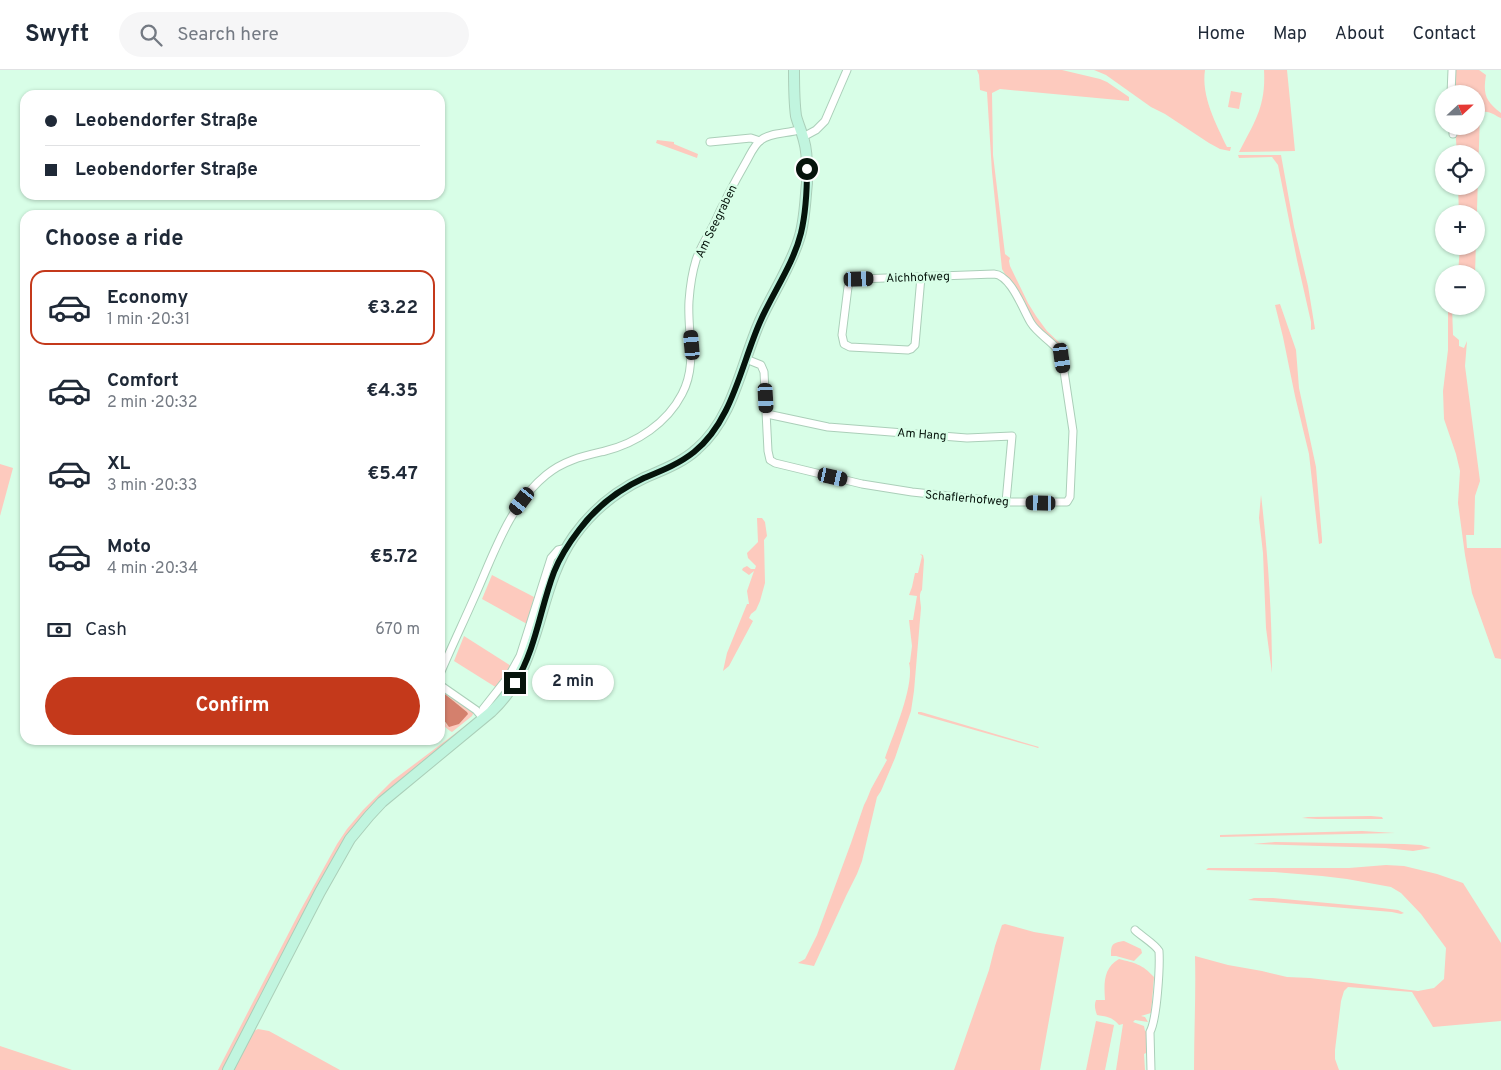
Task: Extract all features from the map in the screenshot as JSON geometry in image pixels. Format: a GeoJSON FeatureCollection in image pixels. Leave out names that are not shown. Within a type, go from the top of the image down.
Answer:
{"type":"FeatureCollection","features":[{"type":"Feature","properties":{"kind":"main road"},"geometry":{"type":"LineString","coordinates":[[228,1070],[320,892],[350,839],[382,802],[483,718],[504,698],[520,675],[532,645],[554,573],[566,548],[586,520],[615,495],[635,482],[684,459],[703,444],[716,429],[723,416],[760,321],[792,257],[801,232],[807,158],[796,110],[794,70]]}},
{"type":"Feature","properties":{"kind":"street"},"geometry":{"type":"LineString","coordinates":[[710,142],[751,138],[760,141],[766,137],[816,130],[825,121],[848,70]]}},
{"type":"Feature","properties":{"kind":"street"},"geometry":{"type":"LineString","coordinates":[[1451,85],[1452,70]]}},
{"type":"Feature","properties":{"kind":"street","name":"Am Seegraben"},"geometry":{"type":"LineString","coordinates":[[445,663],[500,540],[515,511],[530,492],[546,475],[560,465],[573,459],[620,446],[654,428],[666,417],[682,394],[688,380],[692,345],[689,302],[694,265],[739,175],[760,141]]}},
{"type":"Feature","properties":{"kind":"street","name":"Aichhofweg"},"geometry":{"type":"LineString","coordinates":[[921,277],[914,347],[908,350],[850,347],[844,344],[842,335],[848,287],[851,281],[859,279],[1000,274]]}},
{"type":"Feature","properties":{"kind":"street","name":"Schaflerhofweg"},"geometry":{"type":"LineString","coordinates":[[767,414],[768,452],[770,460],[778,464],[862,484],[912,492],[1006,502],[1062,503],[1068,501],[1070,495],[1073,438],[1061,354],[1034,328],[1009,284],[1000,274]]}},
{"type":"Feature","properties":{"kind":"street"},"geometry":{"type":"LineString","coordinates":[[746,359],[760,364],[764,370],[767,414]]}},
{"type":"Feature","properties":{"kind":"street","name":"Am Hang"},"geometry":{"type":"LineString","coordinates":[[767,414],[828,427],[967,438],[1012,436],[1006,502]]}},
{"type":"Feature","properties":{"kind":"street"},"geometry":{"type":"LineString","coordinates":[[445,688],[476,710],[483,718]]}},
{"type":"Feature","properties":{"kind":"street"},"geometry":{"type":"LineString","coordinates":[[1135,930],[1148,942],[1156,946],[1159,951],[1156,1005],[1150,1032],[1151,1070]]}},
{"type":"Feature","properties":{"kind":"shaded area"},"geometry":{"type":"Polygon","coordinates":[[[977,70],[1062,70],[1100,79],[1129,97],[1129,101],[1000,89],[992,93],[993,155],[1005,254],[1010,258],[1010,266],[1036,316],[1047,331],[1064,347],[1072,406],[1063,351],[1038,330],[1002,269],[992,172],[987,92],[980,90],[977,70]]]}},
{"type":"Feature","properties":{"kind":"shaded area"},"geometry":{"type":"Polygon","coordinates":[[[1094,70],[1205,70],[1204,80],[1207,100],[1227,147],[1231,147],[1230,151],[1220,149],[1209,143],[1151,107],[1106,75],[1094,70]]]}},
{"type":"Feature","properties":{"kind":"shaded area"},"geometry":{"type":"Polygon","coordinates":[[[1264,70],[1287,70],[1295,151],[1239,152],[1261,104],[1264,70]]]}},
{"type":"Feature","properties":{"kind":"shaded area"},"geometry":{"type":"Polygon","coordinates":[[[1454,70],[1479,70],[1486,75],[1485,87],[1485,85],[1454,85],[1454,70]]]}},
{"type":"Feature","properties":{"kind":"shaded area"},"geometry":{"type":"Polygon","coordinates":[[[1231,91],[1242,93],[1239,109],[1228,107],[1231,91]]]}},
{"type":"Feature","properties":{"kind":"shaded area"},"geometry":{"type":"Polygon","coordinates":[[[1485,92],[1491,105],[1501,113],[1501,118],[1485,112],[1485,92]]]}},
{"type":"Feature","properties":{"kind":"shaded area"},"geometry":{"type":"Polygon","coordinates":[[[1456,135],[1479,135],[1479,145],[1456,145],[1456,135]]]}},
{"type":"Feature","properties":{"kind":"shaded area"},"geometry":{"type":"Polygon","coordinates":[[[657,140],[674,142],[674,144],[698,154],[697,158],[656,143],[657,140]]]}},
{"type":"Feature","properties":{"kind":"shaded area"},"geometry":{"type":"Polygon","coordinates":[[[1238,155],[1281,155],[1315,329],[1311,330],[1311,322],[1278,165],[1272,157],[1239,158],[1238,155]]]}},
{"type":"Feature","properties":{"kind":"shaded area"},"geometry":{"type":"Polygon","coordinates":[[[1458,195],[1477,195],[1477,205],[1459,205],[1458,195]]]}},
{"type":"Feature","properties":{"kind":"shaded area"},"geometry":{"type":"Polygon","coordinates":[[[1459,255],[1476,255],[1475,265],[1459,265],[1459,255]]]}},
{"type":"Feature","properties":{"kind":"shaded area"},"geometry":{"type":"Polygon","coordinates":[[[1280,304],[1296,350],[1299,388],[1316,467],[1322,539],[1322,543],[1319,544],[1309,454],[1275,305],[1280,304]]]}},
{"type":"Feature","properties":{"kind":"shaded area"},"geometry":{"type":"Polygon","coordinates":[[[1448,315],[1452,315],[1453,335],[1459,340],[1459,346],[1464,348],[1467,341],[1465,366],[1480,481],[1475,496],[1474,535],[1466,535],[1467,548],[1501,548],[1501,659],[1495,658],[1472,593],[1465,555],[1458,503],[1460,471],[1444,419],[1443,391],[1448,350],[1448,315]]]}},
{"type":"Feature","properties":{"kind":"shaded area"},"geometry":{"type":"Polygon","coordinates":[[[0,464],[13,468],[0,516],[0,464]]]}},
{"type":"Feature","properties":{"kind":"shaded area"},"geometry":{"type":"Polygon","coordinates":[[[1261,495],[1269,584],[1272,673],[1266,628],[1263,553],[1259,518],[1261,495]]]}},
{"type":"Feature","properties":{"kind":"shaded area"},"geometry":{"type":"Polygon","coordinates":[[[757,518],[762,518],[765,522],[767,536],[764,540],[765,583],[756,610],[749,618],[753,621],[729,666],[723,671],[727,653],[747,604],[749,604],[747,591],[754,571],[749,575],[742,570],[747,566],[755,569],[756,566],[748,558],[747,553],[758,542],[757,518]]]}},
{"type":"Feature","properties":{"kind":"shaded area"},"geometry":{"type":"Polygon","coordinates":[[[920,554],[923,555],[924,560],[911,711],[895,758],[877,797],[862,861],[857,874],[814,966],[798,963],[805,959],[817,935],[864,805],[887,760],[885,758],[906,697],[912,646],[909,620],[913,620],[917,596],[909,595],[915,573],[918,573],[922,556],[920,554]]]}},
{"type":"Feature","properties":{"kind":"shaded area"},"geometry":{"type":"Polygon","coordinates":[[[492,575],[534,597],[527,624],[482,599],[492,575]]]}},
{"type":"Feature","properties":{"kind":"shaded area"},"geometry":{"type":"Polygon","coordinates":[[[464,636],[511,666],[497,688],[454,661],[464,636]]]}},
{"type":"Feature","properties":{"kind":"shaded area"},"geometry":{"type":"Polygon","coordinates":[[[445,691],[474,712],[472,716],[452,732],[448,729],[445,726],[445,722],[447,725],[467,712],[445,694],[445,691]]]}},
{"type":"Feature","properties":{"kind":"shaded area"},"geometry":{"type":"Polygon","coordinates":[[[445,694],[468,714],[459,724],[449,727],[445,722],[445,694]]]}},
{"type":"Feature","properties":{"kind":"shaded area"},"geometry":{"type":"Polygon","coordinates":[[[918,712],[921,712],[1039,747],[918,714],[918,712]]]}},
{"type":"Feature","properties":{"kind":"shaded area"},"geometry":{"type":"Polygon","coordinates":[[[477,717],[367,814],[226,1070],[218,1070],[300,911],[347,829],[392,781],[440,745],[445,745],[445,741],[477,717]]]}},
{"type":"Feature","properties":{"kind":"shaded area"},"geometry":{"type":"Polygon","coordinates":[[[1308,817],[1382,817],[1383,819],[1302,818],[1308,817]]]}},
{"type":"Feature","properties":{"kind":"shaded area"},"geometry":{"type":"Polygon","coordinates":[[[1362,831],[1395,833],[1220,837],[1220,835],[1362,831]]]}},
{"type":"Feature","properties":{"kind":"shaded area"},"geometry":{"type":"Polygon","coordinates":[[[1275,842],[1404,844],[1421,845],[1431,848],[1413,851],[1385,848],[1253,844],[1275,842]]]}},
{"type":"Feature","properties":{"kind":"shaded area"},"geometry":{"type":"Polygon","coordinates":[[[1386,865],[1404,866],[1463,883],[1501,943],[1501,1021],[1433,1027],[1412,992],[1348,987],[1344,991],[1341,1001],[1335,1050],[1335,1059],[1339,1070],[1194,1070],[1195,956],[1287,977],[1418,991],[1434,988],[1444,979],[1446,948],[1421,914],[1401,893],[1391,887],[1322,876],[1274,872],[1206,870],[1208,868],[1349,868],[1386,865]]]}},
{"type":"Feature","properties":{"kind":"shaded area"},"geometry":{"type":"Polygon","coordinates":[[[1254,898],[1382,908],[1398,910],[1404,913],[1248,900],[1254,898]]]}},
{"type":"Feature","properties":{"kind":"shaded area"},"geometry":{"type":"Polygon","coordinates":[[[1005,924],[1034,932],[1064,937],[1040,1070],[954,1070],[989,970],[1002,925],[1005,924]]]}},
{"type":"Feature","properties":{"kind":"shaded area"},"geometry":{"type":"Polygon","coordinates":[[[1124,941],[1141,949],[1142,953],[1134,961],[1111,956],[1113,945],[1124,941]]]}},
{"type":"Feature","properties":{"kind":"shaded area"},"geometry":{"type":"Polygon","coordinates":[[[1119,959],[1146,969],[1154,977],[1151,1013],[1141,1016],[1145,1017],[1148,1022],[1135,1020],[1133,1022],[1144,1026],[1145,1031],[1148,1032],[1149,1055],[1144,1054],[1145,1070],[1116,1070],[1123,1024],[1119,1025],[1110,1018],[1097,1015],[1096,1011],[1096,1000],[1105,1000],[1107,972],[1119,959]]]}},
{"type":"Feature","properties":{"kind":"shaded area"},"geometry":{"type":"Polygon","coordinates":[[[1096,1021],[1114,1025],[1105,1070],[1086,1070],[1096,1021]]]}},
{"type":"Feature","properties":{"kind":"shaded area"},"geometry":{"type":"Polygon","coordinates":[[[258,1029],[269,1031],[340,1070],[234,1070],[254,1031],[258,1029]]]}},
{"type":"Feature","properties":{"kind":"shaded area"},"geometry":{"type":"Polygon","coordinates":[[[0,1046],[72,1070],[0,1070],[0,1046]]]}},
{"type":"Feature","properties":{"kind":"route"},"geometry":{"type":"LineString","coordinates":[[515,683],[525,665],[557,565],[566,548],[583,524],[602,504],[621,490],[671,466],[694,452],[708,439],[720,423],[742,372],[760,321],[799,241],[804,218],[807,169]]}}]}
